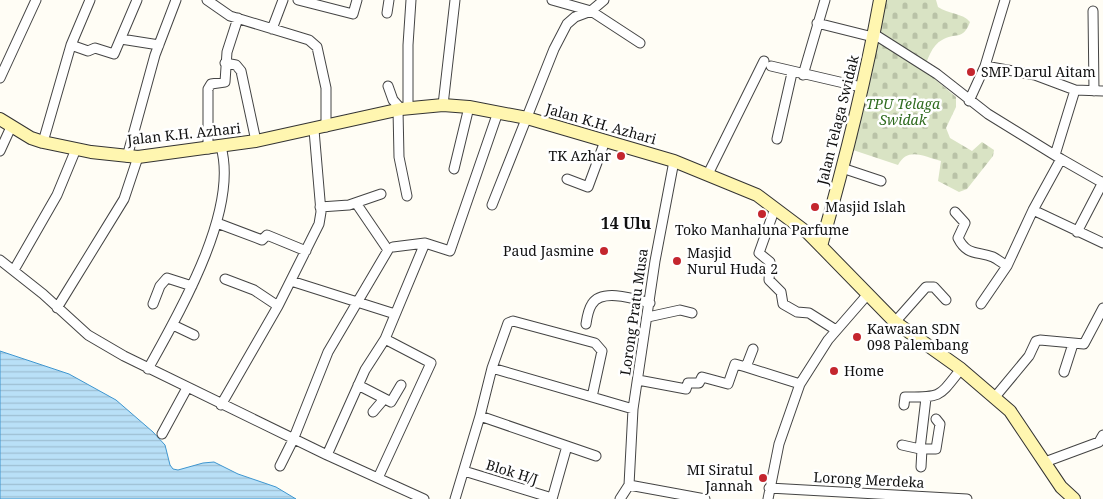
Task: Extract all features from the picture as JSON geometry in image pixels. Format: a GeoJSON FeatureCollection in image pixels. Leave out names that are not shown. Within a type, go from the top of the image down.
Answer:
{"type":"FeatureCollection","features":[{"type":"Feature","properties":{"kind":"street"},"geometry":{"type":"LineString","coordinates":[[0,78],[36,0]]}},
{"type":"Feature","properties":{"kind":"street"},"geometry":{"type":"LineString","coordinates":[[43,142],[72,45],[90,0]]}},
{"type":"Feature","properties":{"kind":"street"},"geometry":{"type":"LineString","coordinates":[[72,45],[88,51],[95,48],[114,54],[138,0]]}},
{"type":"Feature","properties":{"kind":"street"},"geometry":{"type":"LineString","coordinates":[[57,308],[124,199],[159,45],[176,0]]}},
{"type":"Feature","properties":{"kind":"street"},"geometry":{"type":"LineString","coordinates":[[207,0],[221,11],[238,18],[309,40],[317,47],[326,88],[320,129],[319,224],[291,282],[221,405]]}},
{"type":"Feature","properties":{"kind":"street"},"geometry":{"type":"LineString","coordinates":[[272,29],[283,0]]}},
{"type":"Feature","properties":{"kind":"street"},"geometry":{"type":"LineString","coordinates":[[298,0],[353,14],[357,0]]}},
{"type":"Feature","properties":{"kind":"street"},"geometry":{"type":"LineString","coordinates":[[387,13],[390,0]]}},
{"type":"Feature","properties":{"kind":"street"},"geometry":{"type":"LineString","coordinates":[[407,196],[399,157],[399,111],[408,44],[411,0]]}},
{"type":"Feature","properties":{"kind":"street"},"geometry":{"type":"LineString","coordinates":[[443,105],[456,0]]}},
{"type":"Feature","properties":{"kind":"street"},"geometry":{"type":"LineString","coordinates":[[552,0],[591,11],[640,43]]}},
{"type":"Feature","properties":{"kind":"street"},"geometry":{"type":"LineString","coordinates":[[492,205],[554,49],[567,24],[575,17],[591,11],[604,0]]}},
{"type":"Feature","properties":{"kind":"street"},"geometry":{"type":"LineString","coordinates":[[803,75],[825,0]]}},
{"type":"Feature","properties":{"kind":"street","name":"Jalan Telaga Swidak"},"geometry":{"type":"LineString","coordinates":[[821,246],[862,87],[880,0]]}},
{"type":"Feature","properties":{"kind":"street"},"geometry":{"type":"LineString","coordinates":[[969,101],[985,66],[1005,0]]}},
{"type":"Feature","properties":{"kind":"street"},"geometry":{"type":"LineString","coordinates":[[985,66],[1035,75],[1075,90],[1098,91],[1093,11]]}},
{"type":"Feature","properties":{"kind":"street"},"geometry":{"type":"LineString","coordinates":[[208,149],[208,89],[211,84],[224,82],[228,44],[238,18]]}},
{"type":"Feature","properties":{"kind":"street"},"geometry":{"type":"LineString","coordinates":[[817,23],[873,35],[937,74],[969,101],[1103,183],[1077,232]]}},
{"type":"Feature","properties":{"kind":"street"},"geometry":{"type":"LineString","coordinates":[[121,39],[159,45]]}},
{"type":"Feature","properties":{"kind":"street"},"geometry":{"type":"LineString","coordinates":[[225,63],[236,65],[241,70],[256,141]]}},
{"type":"Feature","properties":{"kind":"street"},"geometry":{"type":"LineString","coordinates":[[708,174],[768,64],[792,73],[862,87]]}},
{"type":"Feature","properties":{"kind":"street"},"geometry":{"type":"LineString","coordinates":[[777,139],[792,73]]}},
{"type":"Feature","properties":{"kind":"street"},"geometry":{"type":"LineString","coordinates":[[388,86],[399,111]]}},
{"type":"Feature","properties":{"kind":"street"},"geometry":{"type":"LineString","coordinates":[[981,304],[1006,266],[1058,157],[1075,90]]}},
{"type":"Feature","properties":{"kind":"street","name":"Jalan K.H. Azhari"},"geometry":{"type":"LineString","coordinates":[[0,118],[11,127],[43,142],[133,157],[221,147],[320,129],[399,111],[443,105],[469,107],[527,118],[674,161],[757,195],[821,246],[895,322],[961,369],[996,397],[1018,422],[1061,487],[1074,499]]}},
{"type":"Feature","properties":{"kind":"street"},"geometry":{"type":"LineString","coordinates":[[454,169],[469,107]]}},
{"type":"Feature","properties":{"kind":"street"},"geometry":{"type":"LineString","coordinates":[[392,247],[425,242],[450,251],[498,112]]}},
{"type":"Feature","properties":{"kind":"street"},"geometry":{"type":"LineString","coordinates":[[0,151],[11,127]]}},
{"type":"Feature","properties":{"kind":"street"},"geometry":{"type":"LineString","coordinates":[[567,179],[588,187],[605,141]]}},
{"type":"Feature","properties":{"kind":"street"},"geometry":{"type":"LineString","coordinates":[[148,369],[192,286],[217,223],[225,184],[225,162],[221,147]]}},
{"type":"Feature","properties":{"kind":"street"},"geometry":{"type":"LineString","coordinates":[[14,270],[52,204],[76,149]]}},
{"type":"Feature","properties":{"kind":"street","name":"Lorong Pratu Musa"},"geometry":{"type":"LineString","coordinates":[[629,485],[633,409],[674,161]]}},
{"type":"Feature","properties":{"kind":"street"},"geometry":{"type":"LineString","coordinates":[[842,168],[881,181]]}},
{"type":"Feature","properties":{"kind":"street"},"geometry":{"type":"LineString","coordinates":[[320,207],[353,204],[381,194]]}},
{"type":"Feature","properties":{"kind":"street"},"geometry":{"type":"LineString","coordinates":[[280,466],[293,440],[328,352],[388,250],[353,204]]}},
{"type":"Feature","properties":{"kind":"street"},"geometry":{"type":"LineString","coordinates":[[775,208],[759,253],[770,262],[769,280],[781,292],[783,304],[797,312],[809,313],[836,330]]}},
{"type":"Feature","properties":{"kind":"street"},"geometry":{"type":"LineString","coordinates":[[1033,210],[1103,243]]}},
{"type":"Feature","properties":{"kind":"street"},"geometry":{"type":"LineString","coordinates":[[955,212],[965,223],[958,238],[961,243],[975,254],[993,257],[1006,266]]}},
{"type":"Feature","properties":{"kind":"street"},"geometry":{"type":"LineString","coordinates":[[217,223],[262,240],[267,235],[306,252]]}},
{"type":"Feature","properties":{"kind":"street"},"geometry":{"type":"LineString","coordinates":[[327,455],[358,386],[385,339],[425,242]]}},
{"type":"Feature","properties":{"kind":"street"},"geometry":{"type":"LineString","coordinates":[[0,260],[88,335],[148,369],[303,445],[424,499]]}},
{"type":"Feature","properties":{"kind":"street"},"geometry":{"type":"LineString","coordinates":[[152,304],[160,286],[167,278],[192,286]]}},
{"type":"Feature","properties":{"kind":"street"},"geometry":{"type":"LineString","coordinates":[[225,279],[254,290],[278,306]]}},
{"type":"Feature","properties":{"kind":"street"},"geometry":{"type":"LineString","coordinates":[[291,282],[358,301],[395,314]]}},
{"type":"Feature","properties":{"kind":"street"},"geometry":{"type":"LineString","coordinates":[[895,322],[926,287],[934,288],[946,300]]}},
{"type":"Feature","properties":{"kind":"street"},"geometry":{"type":"LineString","coordinates":[[768,499],[779,444],[800,384],[836,330],[868,294]]}},
{"type":"Feature","properties":{"kind":"street"},"geometry":{"type":"LineString","coordinates":[[586,324],[591,305],[599,299],[619,297],[650,303]]}},
{"type":"Feature","properties":{"kind":"street"},"geometry":{"type":"LineString","coordinates":[[996,397],[1038,340],[1081,345],[1086,343],[1103,308]]}},
{"type":"Feature","properties":{"kind":"street"},"geometry":{"type":"LineString","coordinates":[[648,317],[680,310],[692,313]]}},
{"type":"Feature","properties":{"kind":"street"},"geometry":{"type":"LineString","coordinates":[[455,499],[492,368],[508,323],[513,321],[595,343],[602,351],[592,397]]}},
{"type":"Feature","properties":{"kind":"street"},"geometry":{"type":"LineString","coordinates":[[173,325],[194,335]]}},
{"type":"Feature","properties":{"kind":"street"},"geometry":{"type":"LineString","coordinates":[[378,478],[432,363],[385,339]]}},
{"type":"Feature","properties":{"kind":"street"},"geometry":{"type":"LineString","coordinates":[[1064,372],[1073,344]]}},
{"type":"Feature","properties":{"kind":"street"},"geometry":{"type":"LineString","coordinates":[[746,367],[753,349]]}},
{"type":"Feature","properties":{"kind":"street"},"geometry":{"type":"LineString","coordinates":[[638,380],[686,389],[688,383],[699,383],[703,377],[728,384],[735,364],[800,384]]}},
{"type":"Feature","properties":{"kind":"street"},"geometry":{"type":"LineString","coordinates":[[492,368],[633,409]]}},
{"type":"Feature","properties":{"kind":"street"},"geometry":{"type":"LineString","coordinates":[[904,405],[906,397],[926,398],[942,393],[961,369]]}},
{"type":"Feature","properties":{"kind":"street"},"geometry":{"type":"LineString","coordinates":[[358,386],[391,402],[401,385]]}},
{"type":"Feature","properties":{"kind":"street"},"geometry":{"type":"LineString","coordinates":[[162,434],[187,388]]}},
{"type":"Feature","properties":{"kind":"street"},"geometry":{"type":"LineString","coordinates":[[921,467],[926,398]]}},
{"type":"Feature","properties":{"kind":"street"},"geometry":{"type":"LineString","coordinates":[[373,412],[384,399]]}},
{"type":"Feature","properties":{"kind":"street"},"geometry":{"type":"LineString","coordinates":[[480,416],[596,456]]}},
{"type":"Feature","properties":{"kind":"street"},"geometry":{"type":"LineString","coordinates":[[902,445],[935,450],[940,424],[936,419]]}},
{"type":"Feature","properties":{"kind":"street"},"geometry":{"type":"LineString","coordinates":[[1045,462],[1099,442],[1103,435]]}},
{"type":"Feature","properties":{"kind":"street"},"geometry":{"type":"LineString","coordinates":[[552,499],[567,446]]}},
{"type":"Feature","properties":{"kind":"street","name":"Blok H/J"},"geometry":{"type":"LineString","coordinates":[[464,471],[552,499]]}},
{"type":"Feature","properties":{"kind":"street"},"geometry":{"type":"LineString","coordinates":[[620,499],[629,485],[705,499]]}},
{"type":"Feature","properties":{"kind":"street","name":"Lorong Merdeka"},"geometry":{"type":"LineString","coordinates":[[769,488],[880,496],[967,499]]}},
{"type":"Feature","properties":{"kind":"green space","name":"TPU Telaga Swidak"},"geometry":{"type":"Polygon","coordinates":[[[884,0],[936,0],[938,7],[963,17],[970,22],[961,34],[947,38],[935,45],[928,57],[924,70],[956,97],[956,107],[946,128],[950,138],[972,151],[982,142],[994,150],[993,156],[967,189],[959,192],[938,181],[941,161],[923,155],[912,154],[902,159],[898,165],[850,149],[884,0]]]}},
{"type":"Feature","properties":{"kind":"water"},"geometry":{"type":"Polygon","coordinates":[[[0,351],[69,374],[116,400],[165,445],[170,465],[173,469],[178,470],[214,462],[238,474],[276,487],[296,499],[0,499],[0,351]]]}},
{"type":"Feature","properties":{"kind":"place","name":"SMP Darul Aitam"},"geometry":{"type":"Point","coordinates":[971,72]}},
{"type":"Feature","properties":{"kind":"place","name":"TK Azhar"},"geometry":{"type":"Point","coordinates":[621,156]}},
{"type":"Feature","properties":{"kind":"place","name":"Masjid Islah"},"geometry":{"type":"Point","coordinates":[815,207]}},
{"type":"Feature","properties":{"kind":"place","name":"Toko Manhaluna Parfume"},"geometry":{"type":"Point","coordinates":[762,214]}},
{"type":"Feature","properties":{"kind":"place","name":"Paud Jasmine"},"geometry":{"type":"Point","coordinates":[604,251]}},
{"type":"Feature","properties":{"kind":"place","name":"Masjid Nurul Huda 2"},"geometry":{"type":"Point","coordinates":[677,261]}},
{"type":"Feature","properties":{"kind":"place","name":"Kawasan SDN 098 Palembang"},"geometry":{"type":"Point","coordinates":[857,337]}},
{"type":"Feature","properties":{"kind":"place","name":"Home"},"geometry":{"type":"Point","coordinates":[834,371]}},
{"type":"Feature","properties":{"kind":"place","name":"MI Siratul Jannah"},"geometry":{"type":"Point","coordinates":[763,478]}},
{"type":"Feature","properties":{"kind":"district","name":"14 Ulu"},"geometry":{"type":"Point","coordinates":[626,223]}}]}
